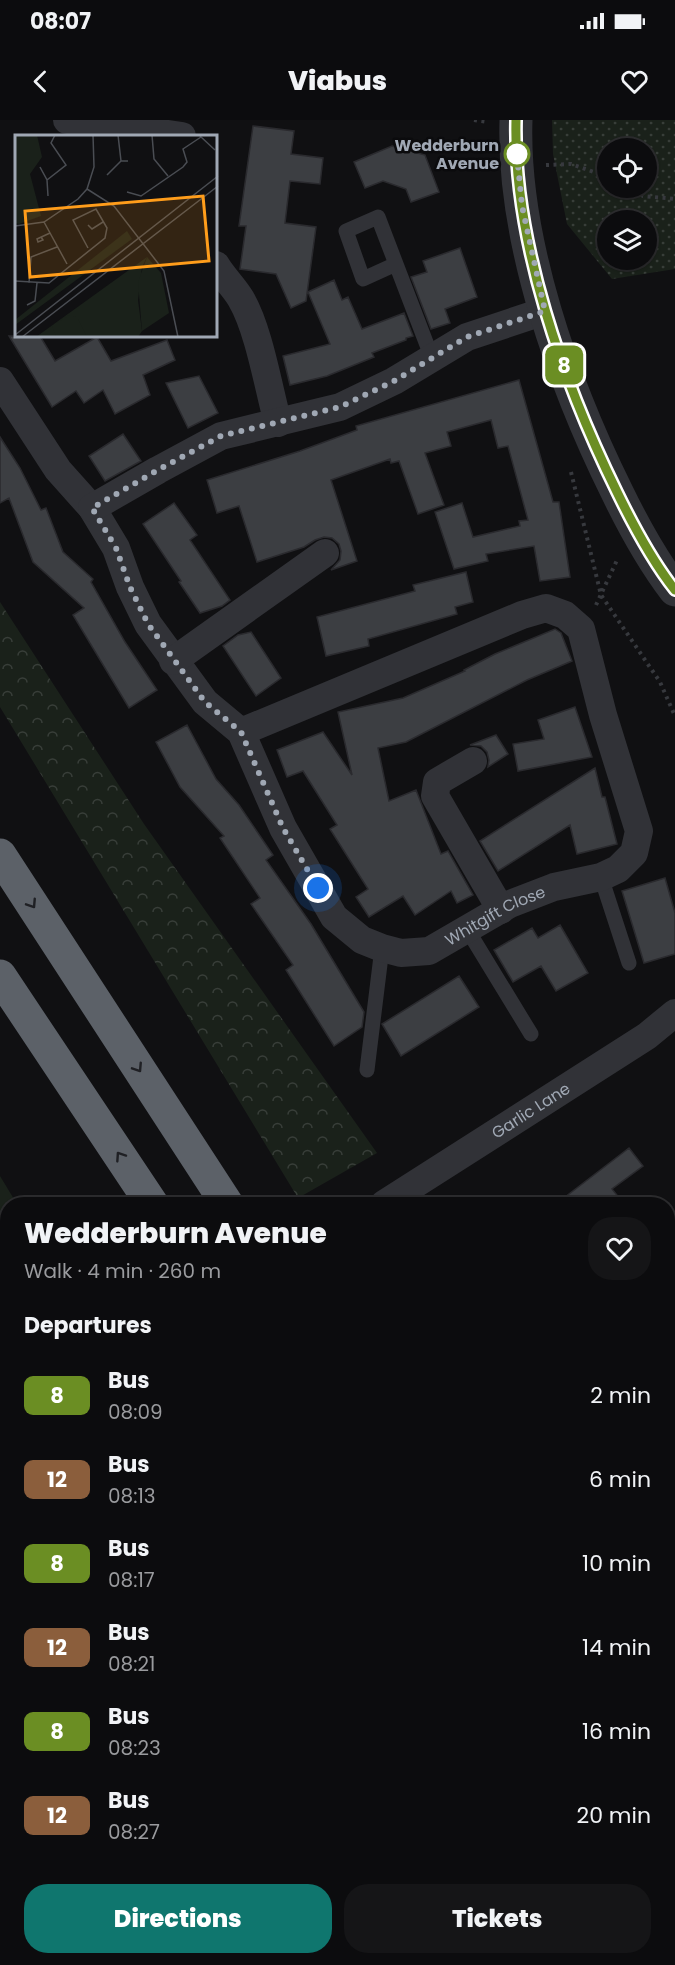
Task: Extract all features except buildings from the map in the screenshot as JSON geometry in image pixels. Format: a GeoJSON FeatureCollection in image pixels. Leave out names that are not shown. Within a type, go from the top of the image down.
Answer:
{"type":"FeatureCollection","features":[{"type":"Feature","properties":{"kind":"highway"},"geometry":{"type":"LineString","coordinates":[[0,855],[222,1197]]}},
{"type":"Feature","properties":{"kind":"highway"},"geometry":{"type":"LineString","coordinates":[[0,976],[147,1197]]}},
{"type":"Feature","properties":{"kind":"street"},"geometry":{"type":"LineString","coordinates":[[67,120],[175,135]]}},
{"type":"Feature","properties":{"kind":"street"},"geometry":{"type":"LineString","coordinates":[[516,120],[517,167],[522,206],[545,311],[591,436],[627,512],[675,590]]}},
{"type":"Feature","properties":{"kind":"street"},"geometry":{"type":"LineString","coordinates":[[220,278],[240,297],[251,320],[278,423]]}},
{"type":"Feature","properties":{"kind":"street"},"geometry":{"type":"LineString","coordinates":[[92,508],[221,436],[340,407],[394,381],[467,337],[545,311]]}},
{"type":"Feature","properties":{"kind":"street","name":"Whitgift Close"},"geometry":{"type":"LineString","coordinates":[[0,381],[58,470],[92,508],[116,548],[130,587],[148,624],[205,702],[241,732],[283,828],[334,917],[362,940],[401,953],[429,951],[501,910],[554,887],[601,877],[618,869],[634,853],[639,831],[603,715],[581,629]]}},
{"type":"Feature","properties":{"kind":"street"},"geometry":{"type":"LineString","coordinates":[[174,661],[325,553]]}},
{"type":"Feature","properties":{"kind":"street"},"geometry":{"type":"LineString","coordinates":[[241,732],[522,615],[546,608],[565,615],[581,629]]}},
{"type":"Feature","properties":{"kind":"street"},"geometry":{"type":"LineString","coordinates":[[473,761],[437,782],[435,795],[501,910]]}},
{"type":"Feature","properties":{"kind":"street","name":"Garlic Lane"},"geometry":{"type":"LineString","coordinates":[[395,1197],[514,1123],[647,1036],[675,1013]]}},
{"type":"Feature","properties":{"kind":"lane"},"geometry":{"type":"LineString","coordinates":[[396,264],[432,358]]}},
{"type":"Feature","properties":{"kind":"lane"},"geometry":{"type":"LineString","coordinates":[[601,877],[629,963]]}},
{"type":"Feature","properties":{"kind":"lane"},"geometry":{"type":"LineString","coordinates":[[467,929],[531,1034]]}},
{"type":"Feature","properties":{"kind":"lane"},"geometry":{"type":"LineString","coordinates":[[367,1070],[382,948]]}},
{"type":"Feature","properties":{"kind":"path"},"geometry":{"type":"LineString","coordinates":[[542,166],[571,164],[597,173]]}},
{"type":"Feature","properties":{"kind":"path"},"geometry":{"type":"LineString","coordinates":[[657,197],[675,199]]}},
{"type":"Feature","properties":{"kind":"path"},"geometry":{"type":"LineString","coordinates":[[570,468],[601,595],[660,682],[675,716]]}},
{"type":"Feature","properties":{"kind":"path"},"geometry":{"type":"LineString","coordinates":[[581,629],[601,595],[616,560],[624,551],[643,541]]}},
{"type":"Feature","properties":{"kind":"green space"},"geometry":{"type":"Polygon","coordinates":[[[552,120],[675,120],[675,269],[612,279],[605,270],[657,270],[657,210],[597,210],[597,261],[567,224],[553,154],[552,120]]]}},
{"type":"Feature","properties":{"kind":"green space"},"geometry":{"type":"Polygon","coordinates":[[[0,602],[144,824],[377,1153],[297,1197],[0,707],[0,602]]]}},
{"type":"Feature","properties":{"kind":"green space"},"geometry":{"type":"Polygon","coordinates":[[[0,1176],[13,1197],[0,1197],[0,1176]]]}},
{"type":"Feature","properties":{"kind":"bus line","name":"8"},"geometry":{"type":"LineString","coordinates":[[516,120],[517,167],[522,206],[545,311],[577,401],[607,473],[643,541],[675,590]]}},
{"type":"Feature","properties":{"kind":"place","name":"Wedderburn Avenue"},"geometry":{"type":"Point","coordinates":[517,154]}},
{"type":"Feature","properties":{"kind":"route"},"geometry":{"type":"LineString","coordinates":[[318,888],[283,828],[241,732],[205,702],[148,624],[130,587],[116,548],[92,508],[221,436],[340,407],[394,381],[467,337],[545,311],[522,206],[517,154]]}}]}
